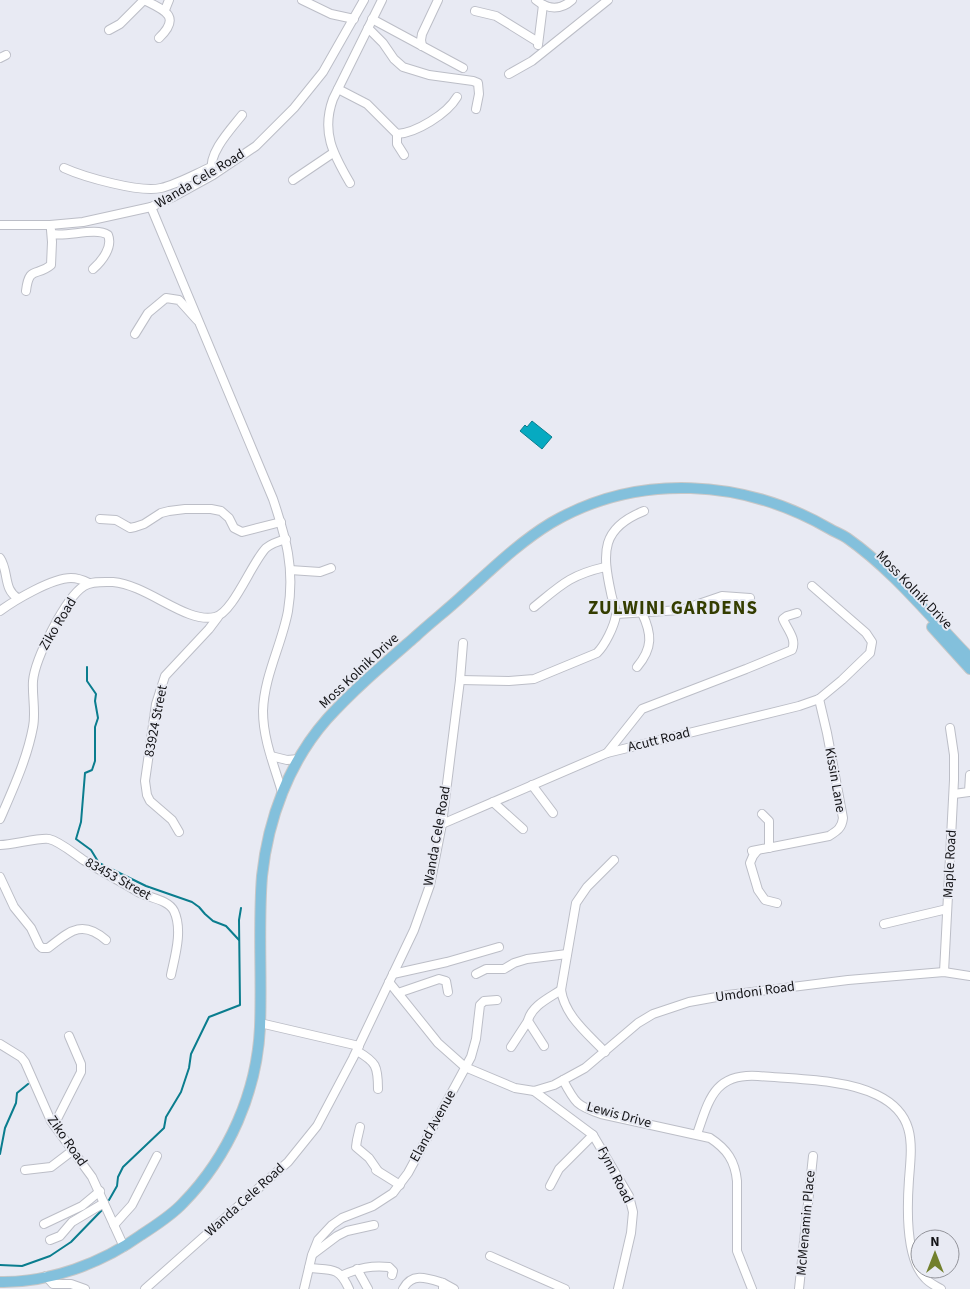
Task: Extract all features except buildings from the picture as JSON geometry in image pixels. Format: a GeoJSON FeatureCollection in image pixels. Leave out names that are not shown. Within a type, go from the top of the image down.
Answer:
{"type":"FeatureCollection","features":[{"type":"Feature","properties":{"kind":"main road","name":"Moss Kolnik Drive"},"geometry":{"type":"LineString","coordinates":[[0,1282],[27,1280],[46,1276],[94,1262],[124,1248],[169,1216],[183,1204],[200,1184],[229,1141],[244,1108],[251,1086],[260,1023],[264,852],[282,792],[299,760],[325,721],[349,696],[496,565],[552,523],[592,504],[634,492],[668,488],[708,488],[749,495],[768,501],[814,519],[844,536],[901,585],[970,658]]}},
{"type":"Feature","properties":{"kind":"main road","name":"Moss Kolnik Drive"},"geometry":{"type":"LineString","coordinates":[[835,532],[893,586],[970,669]]}},
{"type":"Feature","properties":{"kind":"main road"},"geometry":{"type":"LineString","coordinates":[[960,648],[970,652]]}},
{"type":"Feature","properties":{"kind":"street"},"geometry":{"type":"LineString","coordinates":[[109,30],[120,24],[144,0],[166,10],[170,18],[170,24],[159,38]]}},
{"type":"Feature","properties":{"kind":"street"},"geometry":{"type":"LineString","coordinates":[[166,10],[169,0]]}},
{"type":"Feature","properties":{"kind":"street"},"geometry":{"type":"LineString","coordinates":[[302,0],[331,14],[354,19]]}},
{"type":"Feature","properties":{"kind":"street","name":"Wanda Cele Road"},"geometry":{"type":"LineString","coordinates":[[282,792],[264,732],[263,708],[267,684],[288,611],[291,582],[286,539],[273,499],[151,207],[174,197],[212,171],[256,146],[294,108],[323,72],[364,0]]}},
{"type":"Feature","properties":{"kind":"street"},"geometry":{"type":"LineString","coordinates":[[350,183],[333,152],[328,133],[327,118],[333,99],[382,0]]}},
{"type":"Feature","properties":{"kind":"street"},"geometry":{"type":"LineString","coordinates":[[422,46],[422,34],[438,0]]}},
{"type":"Feature","properties":{"kind":"street"},"geometry":{"type":"LineString","coordinates":[[540,54],[538,42],[540,2],[550,7],[562,7],[572,0]]}},
{"type":"Feature","properties":{"kind":"street"},"geometry":{"type":"LineString","coordinates":[[509,74],[540,54],[608,0]]}},
{"type":"Feature","properties":{"kind":"street"},"geometry":{"type":"LineString","coordinates":[[475,11],[496,16],[538,42]]}},
{"type":"Feature","properties":{"kind":"street"},"geometry":{"type":"LineString","coordinates":[[372,19],[463,68]]}},
{"type":"Feature","properties":{"kind":"street"},"geometry":{"type":"LineString","coordinates":[[368,28],[403,67],[430,75],[478,83],[479,94],[476,109]]}},
{"type":"Feature","properties":{"kind":"street"},"geometry":{"type":"LineString","coordinates":[[338,89],[367,104],[396,134],[397,144],[404,155]]}},
{"type":"Feature","properties":{"kind":"street"},"geometry":{"type":"LineString","coordinates":[[396,134],[413,131],[421,127],[450,107],[457,97]]}},
{"type":"Feature","properties":{"kind":"street"},"geometry":{"type":"LineString","coordinates":[[64,168],[96,180],[156,189],[173,184],[212,171],[212,158],[242,115]]}},
{"type":"Feature","properties":{"kind":"street"},"geometry":{"type":"LineString","coordinates":[[293,180],[333,152]]}},
{"type":"Feature","properties":{"kind":"street"},"geometry":{"type":"LineString","coordinates":[[51,229],[151,207]]}},
{"type":"Feature","properties":{"kind":"street"},"geometry":{"type":"LineString","coordinates":[[0,225],[51,229],[70,235],[106,233],[110,239],[108,247],[104,257],[93,269]]}},
{"type":"Feature","properties":{"kind":"street"},"geometry":{"type":"LineString","coordinates":[[26,291],[27,282],[31,274],[51,265],[51,229]]}},
{"type":"Feature","properties":{"kind":"street"},"geometry":{"type":"LineString","coordinates":[[135,334],[148,313],[166,298],[179,300],[199,322]]}},
{"type":"Feature","properties":{"kind":"street"},"geometry":{"type":"LineString","coordinates":[[100,518],[116,520],[130,528],[139,526],[169,511],[217,509],[225,513],[234,528],[242,532],[281,522]]}},
{"type":"Feature","properties":{"kind":"street"},"geometry":{"type":"LineString","coordinates":[[460,680],[508,681],[534,678],[593,656],[602,648],[616,614],[605,567],[607,548],[615,529],[630,517],[644,512]]}},
{"type":"Feature","properties":{"kind":"street"},"geometry":{"type":"LineString","coordinates":[[0,611],[18,598],[64,579],[80,579],[90,583],[123,583],[140,589],[197,617],[208,619],[218,617],[227,608],[265,550],[278,541],[286,539]]}},
{"type":"Feature","properties":{"kind":"street"},"geometry":{"type":"LineString","coordinates":[[0,558],[3,563],[9,590],[11,594],[18,598]]}},
{"type":"Feature","properties":{"kind":"street"},"geometry":{"type":"LineString","coordinates":[[534,607],[566,580],[581,573],[605,567]]}},
{"type":"Feature","properties":{"kind":"street"},"geometry":{"type":"LineString","coordinates":[[290,570],[320,572],[332,568]]}},
{"type":"Feature","properties":{"kind":"street","name":"Ziko Road"},"geometry":{"type":"LineString","coordinates":[[0,819],[19,774],[33,725],[33,680],[36,664],[54,625],[81,588],[90,583]]}},
{"type":"Feature","properties":{"kind":"street","name":"Acutt Road"},"geometry":{"type":"LineString","coordinates":[[442,824],[607,753],[799,706],[819,699],[870,653],[872,642],[866,633],[812,586]]}},
{"type":"Feature","properties":{"kind":"street"},"geometry":{"type":"LineString","coordinates":[[616,614],[688,608],[722,596],[750,598]]}},
{"type":"Feature","properties":{"kind":"street"},"geometry":{"type":"LineString","coordinates":[[637,667],[644,659],[650,643],[650,635],[642,612]]}},
{"type":"Feature","properties":{"kind":"street"},"geometry":{"type":"LineString","coordinates":[[607,753],[638,713],[649,705],[752,667],[792,650],[794,646],[793,640],[783,619],[797,613]]}},
{"type":"Feature","properties":{"kind":"street","name":"83924 Street"},"geometry":{"type":"LineString","coordinates":[[179,832],[172,820],[150,802],[147,795],[145,781],[156,704],[165,676],[218,617]]}},
{"type":"Feature","properties":{"kind":"street","name":"Wanda Cele Road"},"geometry":{"type":"LineString","coordinates":[[145,1289],[272,1177],[296,1153],[318,1126],[358,1049],[414,930],[430,885],[442,824],[463,643]]}},
{"type":"Feature","properties":{"kind":"street","name":"Kissin Lane"},"geometry":{"type":"LineString","coordinates":[[777,903],[765,900],[758,890],[750,863],[754,851],[829,836],[839,830],[842,824],[843,818],[819,699]]}},
{"type":"Feature","properties":{"kind":"street","name":"Maple Road"},"geometry":{"type":"LineString","coordinates":[[944,972],[954,794],[954,755],[950,728]]}},
{"type":"Feature","properties":{"kind":"street"},"geometry":{"type":"LineString","coordinates":[[271,756],[287,760],[299,760]]}},
{"type":"Feature","properties":{"kind":"street"},"geometry":{"type":"LineString","coordinates":[[954,794],[970,793],[970,775]]}},
{"type":"Feature","properties":{"kind":"street"},"geometry":{"type":"LineString","coordinates":[[532,785],[553,813]]}},
{"type":"Feature","properties":{"kind":"street"},"geometry":{"type":"LineString","coordinates":[[493,802],[523,829]]}},
{"type":"Feature","properties":{"kind":"street"},"geometry":{"type":"LineString","coordinates":[[762,814],[769,821],[769,848]]}},
{"type":"Feature","properties":{"kind":"street","name":"83453 Street"},"geometry":{"type":"LineString","coordinates":[[0,845],[50,839],[145,896],[170,906],[174,910],[177,920],[178,939],[171,975]]}},
{"type":"Feature","properties":{"kind":"street"},"geometry":{"type":"LineString","coordinates":[[604,1052],[573,1018],[563,1000],[561,990],[574,910],[580,896],[598,874],[614,860]]}},
{"type":"Feature","properties":{"kind":"street"},"geometry":{"type":"LineString","coordinates":[[0,877],[14,907],[31,928],[42,948],[48,948],[64,935],[78,929],[84,929],[100,935],[106,940]]}},
{"type":"Feature","properties":{"kind":"street"},"geometry":{"type":"LineString","coordinates":[[884,924],[947,909]]}},
{"type":"Feature","properties":{"kind":"street"},"geometry":{"type":"LineString","coordinates":[[393,974],[440,964],[499,947]]}},
{"type":"Feature","properties":{"kind":"street"},"geometry":{"type":"LineString","coordinates":[[476,974],[486,969],[504,969],[526,959],[567,954]]}},
{"type":"Feature","properties":{"kind":"street","name":"Umdoni Road"},"geometry":{"type":"LineString","coordinates":[[563,1080],[586,1068],[638,1023],[653,1014],[689,1002],[728,995],[830,983],[944,972],[970,976]]}},
{"type":"Feature","properties":{"kind":"street"},"geometry":{"type":"LineString","coordinates":[[398,993],[439,979],[446,981],[448,992]]}},
{"type":"Feature","properties":{"kind":"street"},"geometry":{"type":"LineString","coordinates":[[389,982],[438,1043],[465,1067],[515,1088],[534,1091],[563,1080]]}},
{"type":"Feature","properties":{"kind":"street"},"geometry":{"type":"LineString","coordinates":[[511,1047],[535,1008],[561,990]]}},
{"type":"Feature","properties":{"kind":"street","name":"Eland Avenue"},"geometry":{"type":"LineString","coordinates":[[304,1289],[308,1268],[318,1240],[332,1225],[342,1218],[385,1199],[408,1174],[465,1067],[476,1039],[480,1005],[484,1001],[497,1000]]}},
{"type":"Feature","properties":{"kind":"street"},"geometry":{"type":"LineString","coordinates":[[528,1021],[544,1046]]}},
{"type":"Feature","properties":{"kind":"street"},"geometry":{"type":"LineString","coordinates":[[260,1023],[358,1049],[375,1064],[378,1089]]}},
{"type":"Feature","properties":{"kind":"street"},"geometry":{"type":"LineString","coordinates":[[54,1125],[81,1072],[81,1064],[69,1036]]}},
{"type":"Feature","properties":{"kind":"street","name":"Ziko Road"},"geometry":{"type":"LineString","coordinates":[[0,1044],[21,1057],[25,1062],[47,1114],[92,1177],[100,1192],[124,1248]]}},
{"type":"Feature","properties":{"kind":"street"},"geometry":{"type":"LineString","coordinates":[[0,1056],[7,1049]]}},
{"type":"Feature","properties":{"kind":"street"},"geometry":{"type":"LineString","coordinates":[[696,1134],[710,1097],[718,1087],[730,1078],[743,1075],[827,1082],[877,1095],[892,1104],[904,1115],[911,1134],[909,1231],[913,1260],[926,1279],[941,1289]]}},
{"type":"Feature","properties":{"kind":"street","name":"Lewis Drive"},"geometry":{"type":"LineString","coordinates":[[563,1080],[577,1104],[584,1108],[602,1114],[710,1138],[720,1144],[730,1155],[736,1170],[737,1251],[752,1289]]}},
{"type":"Feature","properties":{"kind":"street","name":"Fynn Road"},"geometry":{"type":"LineString","coordinates":[[534,1091],[593,1135],[628,1196],[633,1212],[631,1233],[618,1289]]}},
{"type":"Feature","properties":{"kind":"street"},"geometry":{"type":"LineString","coordinates":[[360,1127],[356,1147],[369,1158],[378,1171]]}},
{"type":"Feature","properties":{"kind":"street"},"geometry":{"type":"LineString","coordinates":[[550,1186],[559,1169],[593,1135]]}},
{"type":"Feature","properties":{"kind":"street"},"geometry":{"type":"LineString","coordinates":[[25,1170],[51,1166],[72,1151]]}},
{"type":"Feature","properties":{"kind":"street"},"geometry":{"type":"LineString","coordinates":[[114,1225],[132,1205],[157,1156]]}},
{"type":"Feature","properties":{"kind":"street","name":"McMenamin Place"},"geometry":{"type":"LineString","coordinates":[[800,1289],[813,1156]]}},
{"type":"Feature","properties":{"kind":"street"},"geometry":{"type":"LineString","coordinates":[[370,1166],[400,1184]]}},
{"type":"Feature","properties":{"kind":"street"},"geometry":{"type":"LineString","coordinates":[[44,1224],[82,1206],[100,1192]]}},
{"type":"Feature","properties":{"kind":"street"},"geometry":{"type":"LineString","coordinates":[[50,1240],[60,1236],[72,1222],[104,1203]]}},
{"type":"Feature","properties":{"kind":"street"},"geometry":{"type":"LineString","coordinates":[[312,1255],[337,1236],[347,1231],[374,1225]]}},
{"type":"Feature","properties":{"kind":"street"},"geometry":{"type":"LineString","coordinates":[[490,1256],[565,1289]]}},
{"type":"Feature","properties":{"kind":"street"},"geometry":{"type":"LineString","coordinates":[[308,1268],[330,1270],[343,1275],[365,1267],[389,1267],[393,1271],[392,1276]]}},
{"type":"Feature","properties":{"kind":"street"},"geometry":{"type":"LineString","coordinates":[[357,1269],[368,1289]]}},
{"type":"Feature","properties":{"kind":"street"},"geometry":{"type":"LineString","coordinates":[[343,1275],[349,1289]]}},
{"type":"Feature","properties":{"kind":"street"},"geometry":{"type":"LineString","coordinates":[[46,1276],[53,1284],[70,1284],[85,1289]]}},
{"type":"Feature","properties":{"kind":"street"},"geometry":{"type":"LineString","coordinates":[[403,1289],[405,1284],[413,1278],[420,1276],[454,1289]]}},
{"type":"Feature","properties":{"kind":"water"},"geometry":{"type":"Polygon","coordinates":[[[532,421],[552,437],[542,449],[520,431],[532,421]]]}},
{"type":"Feature","properties":{"kind":"waterway"},"geometry":{"type":"LineString","coordinates":[[87,667],[87,681],[96,694],[95,701],[98,718],[95,727],[95,761],[92,770],[85,773],[81,822],[76,839],[91,850],[99,863],[146,886],[192,902],[213,921],[226,926],[239,940]]}},
{"type":"Feature","properties":{"kind":"waterway"},"geometry":{"type":"LineString","coordinates":[[109,1200],[117,1186],[118,1177],[123,1167],[164,1128],[166,1117],[181,1092],[189,1068],[191,1054],[209,1017],[240,1005],[239,920],[241,908]]}},
{"type":"Feature","properties":{"kind":"waterway"},"geometry":{"type":"LineString","coordinates":[[0,1154],[5,1128],[16,1103],[17,1093],[28,1084]]}},
{"type":"Feature","properties":{"kind":"waterway"},"geometry":{"type":"LineString","coordinates":[[0,1265],[22,1266],[50,1256],[71,1242],[102,1210]]}},
{"type":"Feature","properties":{"kind":"district","name":"ZULWINI GARDENS"},"geometry":{"type":"Point","coordinates":[673,608]}}]}
